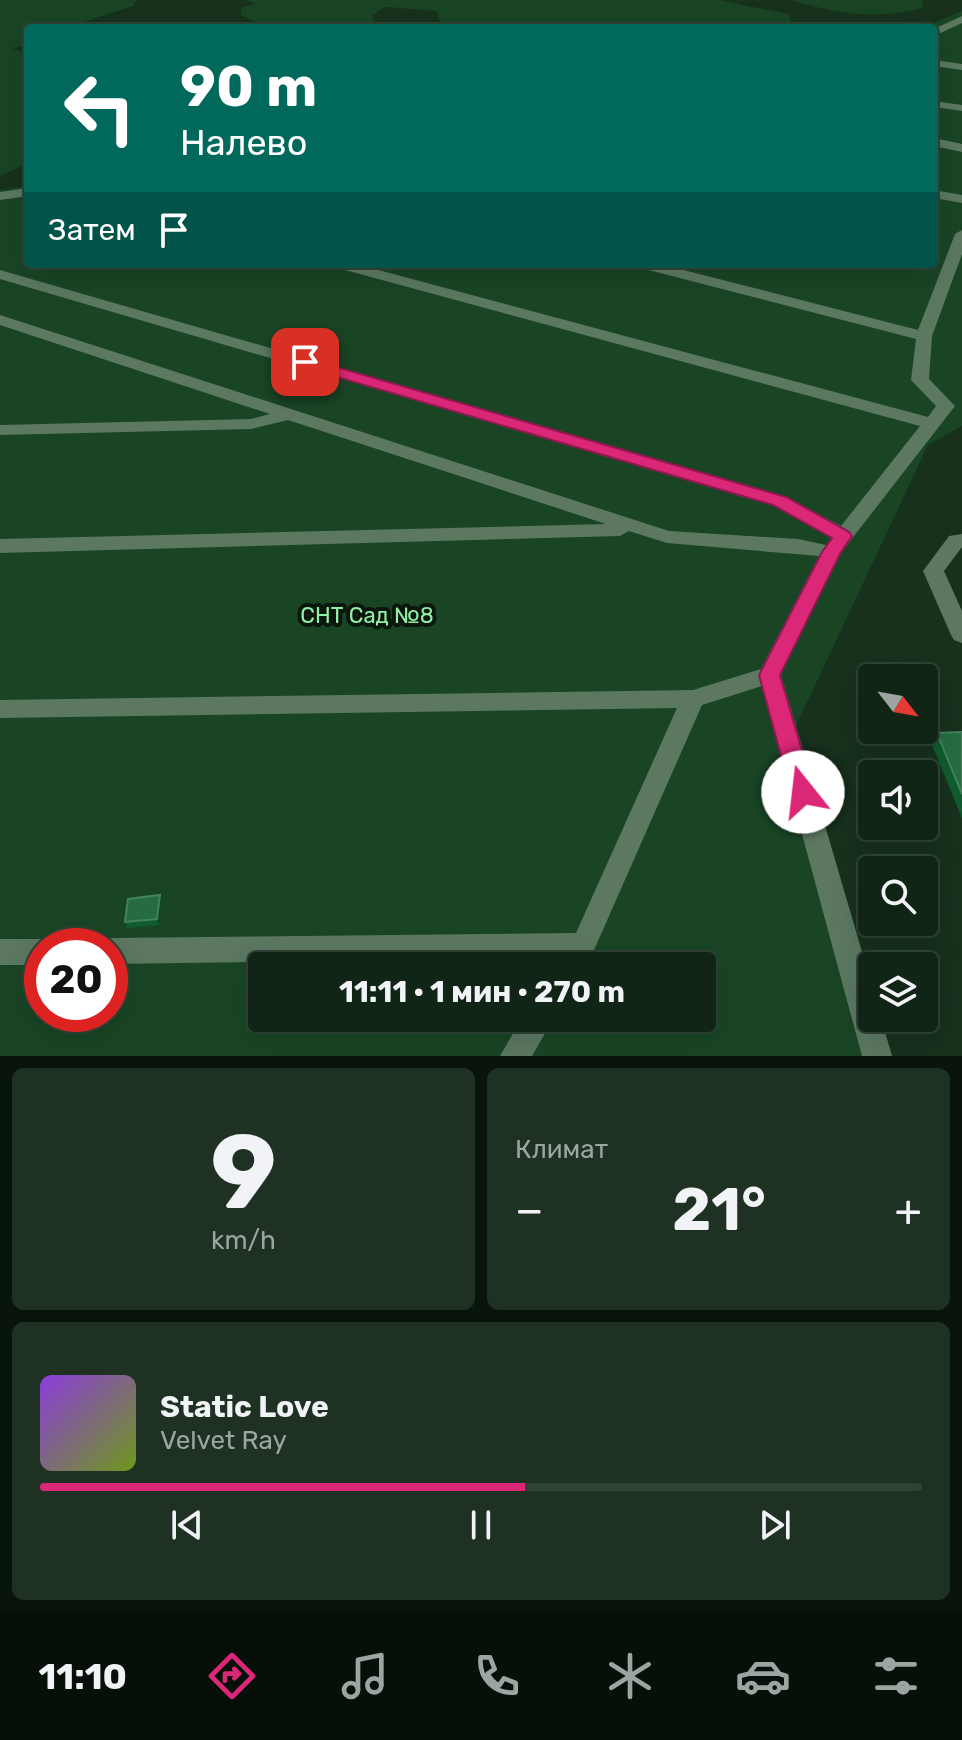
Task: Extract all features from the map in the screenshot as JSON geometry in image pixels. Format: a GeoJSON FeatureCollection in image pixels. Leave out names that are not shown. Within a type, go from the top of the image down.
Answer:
{"type":"FeatureCollection","features":[{"type":"Feature","properties":{"kind":"street"},"geometry":{"type":"LineString","coordinates":[[938,31],[962,19]]}},
{"type":"Feature","properties":{"kind":"street"},"geometry":{"type":"LineString","coordinates":[[949,26],[962,28]]}},
{"type":"Feature","properties":{"kind":"street"},"geometry":{"type":"LineString","coordinates":[[938,64],[962,67]]}},
{"type":"Feature","properties":{"kind":"street"},"geometry":{"type":"LineString","coordinates":[[938,105],[962,108]]}},
{"type":"Feature","properties":{"kind":"street"},"geometry":{"type":"LineString","coordinates":[[938,143],[962,148]]}},
{"type":"Feature","properties":{"kind":"street"},"geometry":{"type":"LineString","coordinates":[[0,196],[24,194]]}},
{"type":"Feature","properties":{"kind":"street"},"geometry":{"type":"LineString","coordinates":[[938,195],[962,199]]}},
{"type":"Feature","properties":{"kind":"street"},"geometry":{"type":"LineString","coordinates":[[877,1056],[770,675],[837,544],[946,406],[920,380],[924,336],[948,263],[962,234]]}},
{"type":"Feature","properties":{"kind":"street"},"geometry":{"type":"LineString","coordinates":[[354,268],[932,424]]}},
{"type":"Feature","properties":{"kind":"street"},"geometry":{"type":"LineString","coordinates":[[658,268],[924,336]]}},
{"type":"Feature","properties":{"kind":"street"},"geometry":{"type":"LineString","coordinates":[[0,274],[779,501],[837,544]]}},
{"type":"Feature","properties":{"kind":"street"},"geometry":{"type":"LineString","coordinates":[[0,320],[667,537],[798,546],[837,544]]}},
{"type":"Feature","properties":{"kind":"street"},"geometry":{"type":"LineString","coordinates":[[0,430],[251,424],[290,414]]}},
{"type":"Feature","properties":{"kind":"street"},"geometry":{"type":"LineString","coordinates":[[0,546],[638,529]]}},
{"type":"Feature","properties":{"kind":"street"},"geometry":{"type":"LineString","coordinates":[[962,540],[956,541],[933,571],[962,635]]}},
{"type":"Feature","properties":{"kind":"street"},"geometry":{"type":"LineString","coordinates":[[0,709],[693,699],[770,675]]}},
{"type":"Feature","properties":{"kind":"street"},"geometry":{"type":"LineString","coordinates":[[580,952],[693,699]]}},
{"type":"Feature","properties":{"kind":"street"},"geometry":{"type":"LineString","coordinates":[[128,951],[248,952]]}},
{"type":"Feature","properties":{"kind":"street"},"geometry":{"type":"LineString","coordinates":[[0,952],[24,952]]}},
{"type":"Feature","properties":{"kind":"street"},"geometry":{"type":"LineString","coordinates":[[515,1056],[530,1032]]}},
{"type":"Feature","properties":{"kind":"green space"},"geometry":{"type":"Polygon","coordinates":[[[0,0],[136,0],[133,6],[77,24],[24,24],[24,46],[12,48],[24,52],[24,165],[0,176],[0,0]]]}},
{"type":"Feature","properties":{"kind":"green space"},"geometry":{"type":"Polygon","coordinates":[[[246,0],[719,0],[788,14],[792,24],[430,24],[440,22],[437,11],[385,7],[372,15],[376,24],[260,24],[240,15],[242,7],[255,4],[246,0]]]}},
{"type":"Feature","properties":{"kind":"green space"},"geometry":{"type":"Polygon","coordinates":[[[791,0],[922,0],[923,8],[888,14],[857,14],[791,0]]]}},
{"type":"Feature","properties":{"kind":"green space","name":"СНТ Сад №8"},"geometry":{"type":"Polygon","coordinates":[[[962,11],[962,426],[928,445],[793,732],[858,963],[858,1032],[877,1032],[884,1056],[0,1056],[0,190],[24,187],[24,268],[938,268],[938,24],[931,24],[962,11]]]}},
{"type":"Feature","properties":{"kind":"building"},"geometry":{"type":"Polygon","coordinates":[[[962,732],[962,794],[938,735],[938,733],[962,732]]]}},
{"type":"Feature","properties":{"kind":"building"},"geometry":{"type":"Polygon","coordinates":[[[160,895],[157,919],[125,922],[128,899],[160,895]]]}},
{"type":"Feature","properties":{"kind":"route"},"geometry":{"type":"LineString","coordinates":[[305,362],[779,501],[843,536],[831,552],[770,675],[803,792]]}}]}
